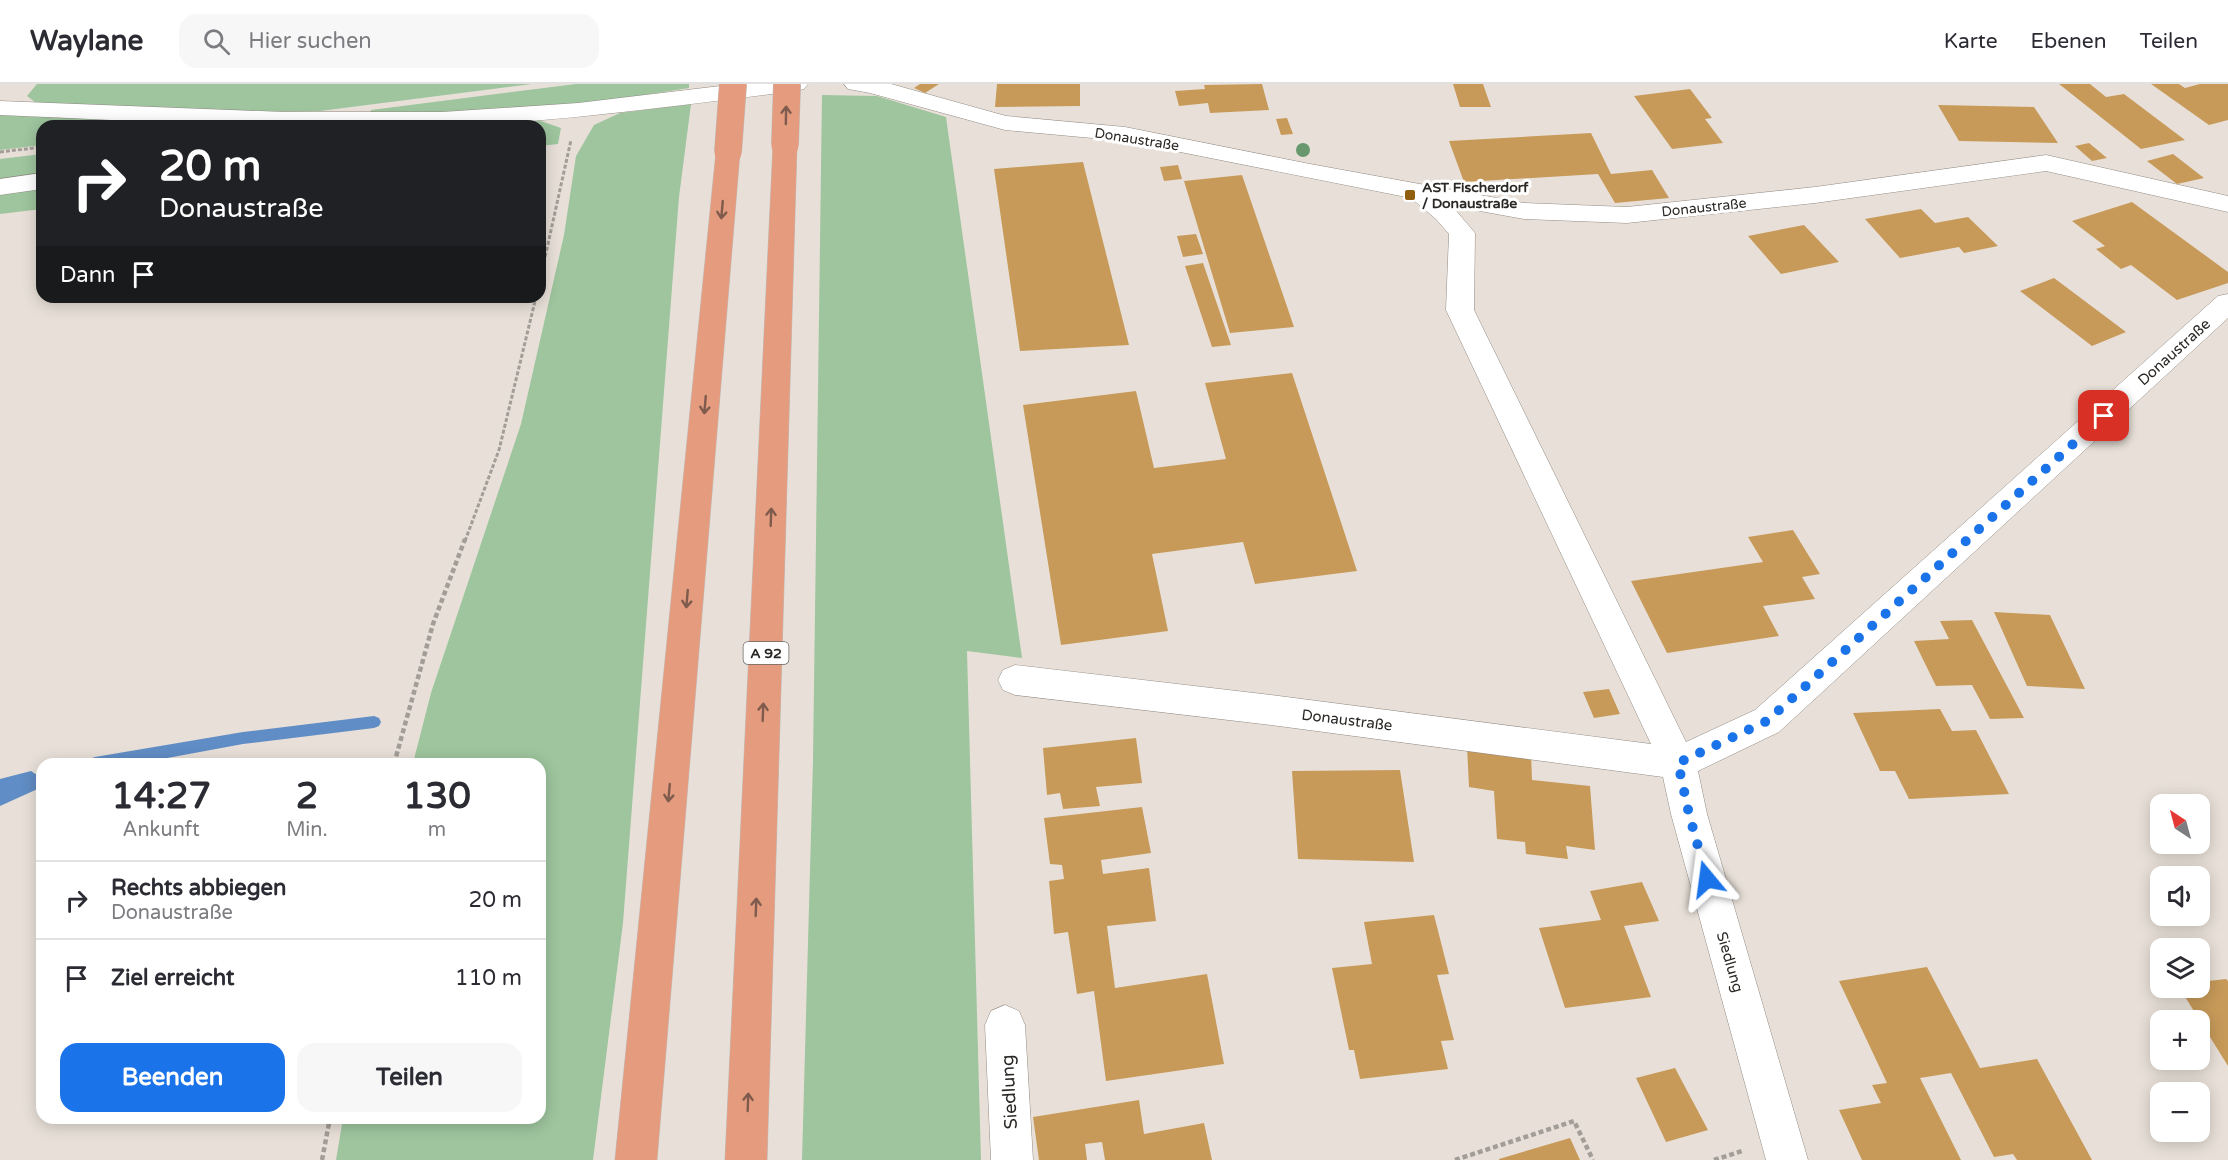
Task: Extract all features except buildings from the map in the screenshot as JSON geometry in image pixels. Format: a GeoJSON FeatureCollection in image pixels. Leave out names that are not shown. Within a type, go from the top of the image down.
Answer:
{"type":"FeatureCollection","features":[{"type":"Feature","properties":{"kind":"highway"},"geometry":{"type":"LineString","coordinates":[[636,1160],[733,84]]}},
{"type":"Feature","properties":{"kind":"highway","name":"A 92"},"geometry":{"type":"LineString","coordinates":[[746,1160],[787,84]]}},
{"type":"Feature","properties":{"kind":"street"},"geometry":{"type":"LineString","coordinates":[[0,108],[284,119],[442,119],[578,110],[796,84]]}},
{"type":"Feature","properties":{"kind":"street","name":"Donaustraße"},"geometry":{"type":"LineString","coordinates":[[856,84],[873,86],[1005,123],[1125,134],[1420,193],[1524,211],[1627,215],[1815,195],[2046,163],[2228,204]]}},
{"type":"Feature","properties":{"kind":"street"},"geometry":{"type":"LineString","coordinates":[[496,120],[518,114]]}},
{"type":"Feature","properties":{"kind":"street"},"geometry":{"type":"LineString","coordinates":[[0,187],[36,182]]}},
{"type":"Feature","properties":{"kind":"street","name":"Donaustraße"},"geometry":{"type":"LineString","coordinates":[[1420,193],[1445,213],[1462,233],[1494,219],[1524,211]]}},
{"type":"Feature","properties":{"kind":"street","name":"Donaustraße"},"geometry":{"type":"LineString","coordinates":[[2202,198],[2228,214]]}},
{"type":"Feature","properties":{"kind":"street"},"geometry":{"type":"LineString","coordinates":[[1462,233],[1460,310],[1678,763]]}},
{"type":"Feature","properties":{"kind":"street","name":"Donaustraße"},"geometry":{"type":"LineString","coordinates":[[1015,680],[1260,708],[1678,763],[1767,721],[2228,303]]}},
{"type":"Feature","properties":{"kind":"street","name":"Siedlung"},"geometry":{"type":"LineString","coordinates":[[1678,763],[1689,814],[1787,1160]]}},
{"type":"Feature","properties":{"kind":"street","name":"Siedlung"},"geometry":{"type":"LineString","coordinates":[[1005,1025],[1012,1160]]}},
{"type":"Feature","properties":{"kind":"path"},"geometry":{"type":"LineString","coordinates":[[546,253],[578,110]]}},
{"type":"Feature","properties":{"kind":"path"},"geometry":{"type":"LineString","coordinates":[[0,152],[36,148]]}},
{"type":"Feature","properties":{"kind":"path"},"geometry":{"type":"LineString","coordinates":[[396,758],[433,624],[499,450],[535,303]]}},
{"type":"Feature","properties":{"kind":"path"},"geometry":{"type":"LineString","coordinates":[[1455,1160],[1574,1120],[1593,1160]]}},
{"type":"Feature","properties":{"kind":"path"},"geometry":{"type":"LineString","coordinates":[[322,1160],[329,1124]]}},
{"type":"Feature","properties":{"kind":"green space"},"geometry":{"type":"Polygon","coordinates":[[[37,84],[532,84],[320,111],[259,112],[40,106],[27,96],[37,84]]]}},
{"type":"Feature","properties":{"kind":"green space"},"geometry":{"type":"Polygon","coordinates":[[[576,84],[689,84],[689,88],[599,102],[455,113],[370,113],[371,110],[576,84]]]}},
{"type":"Feature","properties":{"kind":"green space"},"geometry":{"type":"Polygon","coordinates":[[[822,95],[877,96],[946,117],[1022,658],[967,651],[981,1160],[802,1160],[813,761],[822,95]]]}},
{"type":"Feature","properties":{"kind":"green space"},"geometry":{"type":"Polygon","coordinates":[[[691,104],[679,197],[623,923],[593,1160],[336,1160],[342,1124],[546,1124],[546,758],[414,758],[431,693],[521,424],[564,235],[576,156],[594,125],[620,113],[691,104]]]}},
{"type":"Feature","properties":{"kind":"green space"},"geometry":{"type":"Polygon","coordinates":[[[0,115],[123,120],[36,120],[36,146],[0,150],[0,115]]]}},
{"type":"Feature","properties":{"kind":"green space"},"geometry":{"type":"Polygon","coordinates":[[[546,123],[561,128],[558,144],[546,145],[546,123]]]}},
{"type":"Feature","properties":{"kind":"green space"},"geometry":{"type":"Polygon","coordinates":[[[36,155],[36,178],[0,183],[0,159],[36,155]]]}},
{"type":"Feature","properties":{"kind":"green space"},"geometry":{"type":"Polygon","coordinates":[[[36,186],[36,210],[0,214],[0,191],[36,186]]]}},
{"type":"Feature","properties":{"kind":"waterway"},"geometry":{"type":"LineString","coordinates":[[129,758],[243,738],[374,722]]}},
{"type":"Feature","properties":{"kind":"waterway"},"geometry":{"type":"LineString","coordinates":[[0,786],[31,778]]}},
{"type":"Feature","properties":{"kind":"waterway"},"geometry":{"type":"LineString","coordinates":[[0,799],[36,783]]}},
{"type":"Feature","properties":{"kind":"place","name":"AST Fischerdorf / Donaustraße"},"geometry":{"type":"Point","coordinates":[1410,195]}},
{"type":"Feature","properties":{"kind":"route"},"geometry":{"type":"LineString","coordinates":[[1707,879],[1678,763],[1767,721],[2104,416]]}}]}
